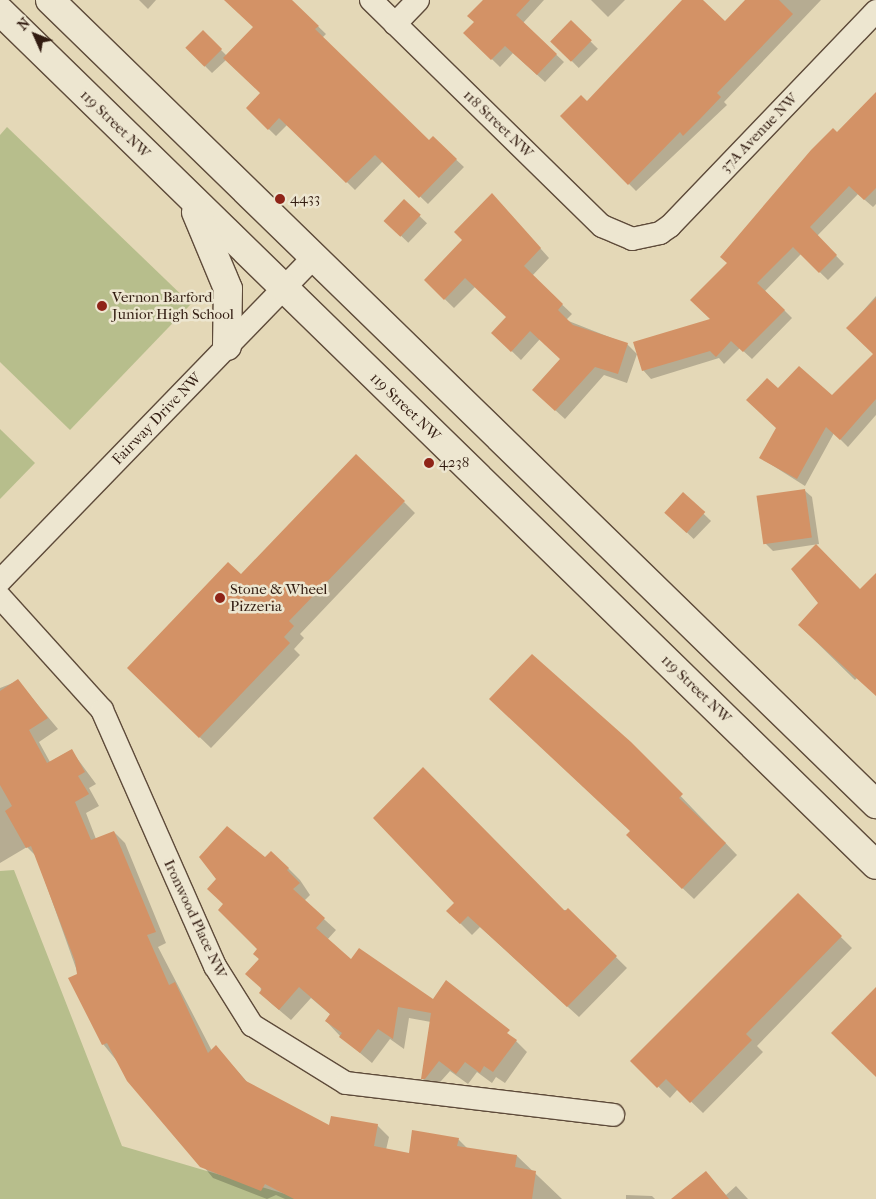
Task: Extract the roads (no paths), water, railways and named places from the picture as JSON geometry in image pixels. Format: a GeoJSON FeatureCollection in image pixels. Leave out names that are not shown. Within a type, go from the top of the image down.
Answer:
{"type":"FeatureCollection","features":[{"type":"Feature","properties":{"kind":"main road"},"geometry":{"type":"LineString","coordinates":[[50,0],[876,804]]}},
{"type":"Feature","properties":{"kind":"main road","name":"119 Street NW"},"geometry":{"type":"LineString","coordinates":[[0,11],[876,865]]}},
{"type":"Feature","properties":{"kind":"main road"},"geometry":{"type":"LineString","coordinates":[[187,195],[228,289],[227,346]]}},
{"type":"Feature","properties":{"kind":"street","name":"118 Street NW"},"geometry":{"type":"LineString","coordinates":[[371,0],[602,226],[632,239]]}},
{"type":"Feature","properties":{"kind":"street"},"geometry":{"type":"LineString","coordinates":[[395,24],[418,0]]}},
{"type":"Feature","properties":{"kind":"street","name":"37A Avenue NW"},"geometry":{"type":"LineString","coordinates":[[632,239],[660,233],[670,226],[875,15]]}},
{"type":"Feature","properties":{"kind":"street","name":"Fairway Drive NW"},"geometry":{"type":"LineString","coordinates":[[0,581],[314,257]]}},
{"type":"Feature","properties":{"kind":"street","name":"Ironwood Place NW"},"geometry":{"type":"LineString","coordinates":[[0,597],[102,710],[214,966],[252,1025],[346,1083],[613,1116]]}},
{"type":"Feature","properties":{"kind":"place","name":"4433"},"geometry":{"type":"Point","coordinates":[280,199]}},
{"type":"Feature","properties":{"kind":"place","name":"Vernon Barford Junior High School"},"geometry":{"type":"Point","coordinates":[102,306]}},
{"type":"Feature","properties":{"kind":"place","name":"4238"},"geometry":{"type":"Point","coordinates":[429,463]}},
{"type":"Feature","properties":{"kind":"place","name":"Stone & Wheel Pizzeria"},"geometry":{"type":"Point","coordinates":[220,598]}}]}
